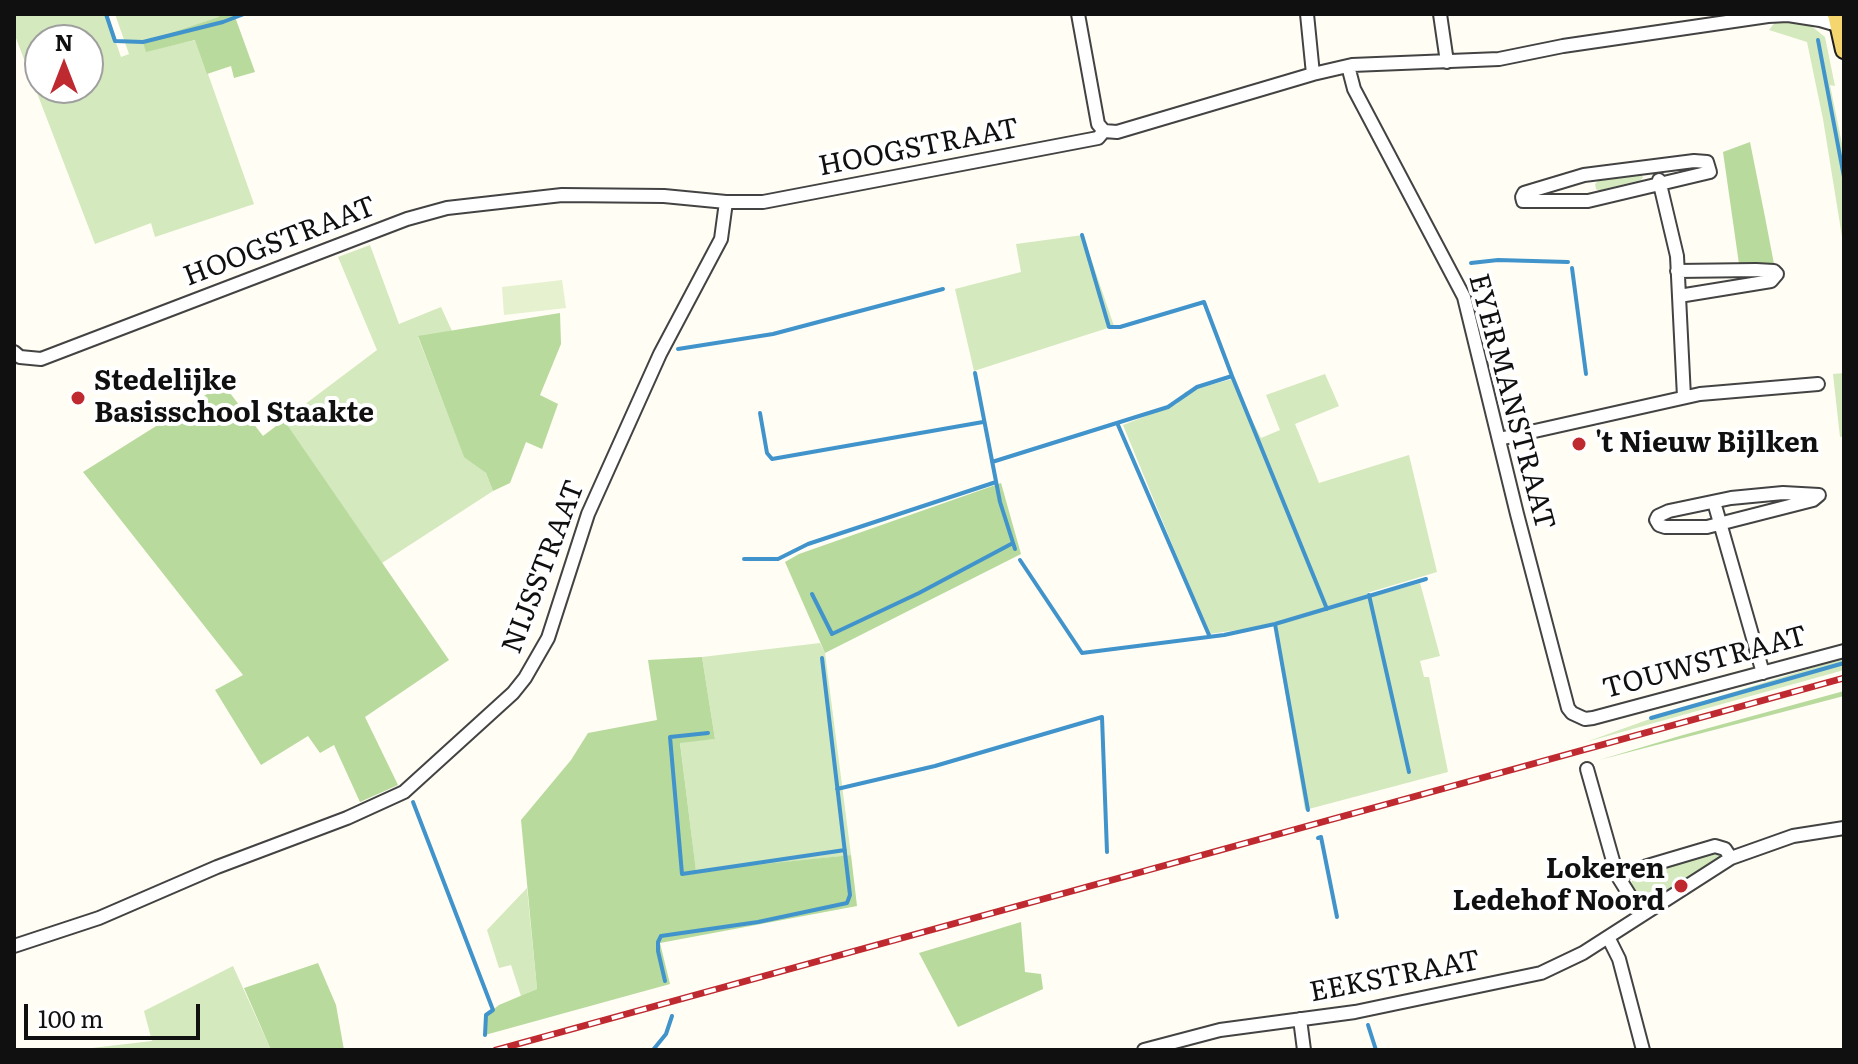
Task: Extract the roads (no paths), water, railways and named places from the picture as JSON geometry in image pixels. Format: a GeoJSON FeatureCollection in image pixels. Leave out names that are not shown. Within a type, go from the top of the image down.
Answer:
{"type":"FeatureCollection","features":[{"type":"Feature","properties":{"kind":"main road"},"geometry":{"type":"LineString","coordinates":[[1840,23],[1844,50]]}},
{"type":"Feature","properties":{"kind":"street"},"geometry":{"type":"LineString","coordinates":[[1078,14],[1098,124],[1104,131]]}},
{"type":"Feature","properties":{"kind":"street"},"geometry":{"type":"LineString","coordinates":[[1307,14],[1313,74]]}},
{"type":"Feature","properties":{"kind":"street"},"geometry":{"type":"LineString","coordinates":[[1440,14],[1447,62]]}},
{"type":"Feature","properties":{"kind":"street","name":"HOOGSTRAAT"},"geometry":{"type":"LineString","coordinates":[[14,352],[20,357],[41,359],[407,219],[447,208],[562,195],[664,196],[763,202],[1098,138],[1104,131],[1117,132],[1348,66],[1499,59],[1747,16],[1790,14],[1840,23]]}},
{"type":"Feature","properties":{"kind":"street","name":"EYERMANSTRAAT"},"geometry":{"type":"LineString","coordinates":[[1348,66],[1354,89],[1464,297],[1568,708],[1578,717]]}},
{"type":"Feature","properties":{"kind":"street"},"geometry":{"type":"LineString","coordinates":[[1707,162],[1710,172],[1588,201],[1523,201],[1524,193],[1584,175],[1656,165],[1707,162]]}},
{"type":"Feature","properties":{"kind":"street"},"geometry":{"type":"LineString","coordinates":[[1656,165],[1677,256],[1684,397]]}},
{"type":"Feature","properties":{"kind":"street"},"geometry":{"type":"LineString","coordinates":[[1584,175],[1588,201]]}},
{"type":"Feature","properties":{"kind":"street","name":"NIJSSTRAAT"},"geometry":{"type":"LineString","coordinates":[[14,946],[99,918],[404,792],[513,693],[548,638],[588,514],[660,354],[721,239],[726,202]]}},
{"type":"Feature","properties":{"kind":"street"},"geometry":{"type":"LineString","coordinates":[[1677,271],[1765,270],[1777,274],[1771,281],[1679,296]]}},
{"type":"Feature","properties":{"kind":"street"},"geometry":{"type":"LineString","coordinates":[[1499,439],[1684,397],[1818,384]]}},
{"type":"Feature","properties":{"kind":"street"},"geometry":{"type":"LineString","coordinates":[[1783,493],[1819,495],[1813,500],[1720,525],[1665,527],[1656,520],[1669,511],[1714,502],[1783,493]]}},
{"type":"Feature","properties":{"kind":"street"},"geometry":{"type":"LineString","coordinates":[[1714,502],[1763,673]]}},
{"type":"Feature","properties":{"kind":"street","name":"TOUWSTRAAT"},"geometry":{"type":"LineString","coordinates":[[1578,717],[1585,719],[1607,715],[1844,651]]}},
{"type":"Feature","properties":{"kind":"street"},"geometry":{"type":"LineString","coordinates":[[1587,769],[1617,875],[1642,915]]}},
{"type":"Feature","properties":{"kind":"street","name":"EEKSTRAAT"},"geometry":{"type":"LineString","coordinates":[[1144,1050],[1220,1030],[1355,1012],[1541,973],[1583,953],[1731,858],[1793,836],[1844,828]]}},
{"type":"Feature","properties":{"kind":"street"},"geometry":{"type":"LineString","coordinates":[[1617,875],[1715,846],[1725,849],[1731,858]]}},
{"type":"Feature","properties":{"kind":"street"},"geometry":{"type":"LineString","coordinates":[[1608,937],[1619,959],[1643,1050]]}},
{"type":"Feature","properties":{"kind":"street"},"geometry":{"type":"LineString","coordinates":[[1300,1019],[1304,1050]]}},
{"type":"Feature","properties":{"kind":"waterway"},"geometry":{"type":"LineString","coordinates":[[106,14],[115,41],[143,42],[244,14]]}},
{"type":"Feature","properties":{"kind":"waterway"},"geometry":{"type":"LineString","coordinates":[[1818,40],[1844,177]]}},
{"type":"Feature","properties":{"kind":"waterway"},"geometry":{"type":"LineString","coordinates":[[992,462],[1168,407],[1197,387],[1232,376],[1204,302],[1120,327],[1109,327],[1082,235]]}},
{"type":"Feature","properties":{"kind":"waterway"},"geometry":{"type":"LineString","coordinates":[[1471,263],[1498,260],[1568,262]]}},
{"type":"Feature","properties":{"kind":"waterway"},"geometry":{"type":"LineString","coordinates":[[1572,268],[1586,374]]}},
{"type":"Feature","properties":{"kind":"waterway"},"geometry":{"type":"LineString","coordinates":[[678,349],[773,334],[943,289]]}},
{"type":"Feature","properties":{"kind":"waterway"},"geometry":{"type":"LineString","coordinates":[[975,373],[1000,502],[1015,549]]}},
{"type":"Feature","properties":{"kind":"waterway"},"geometry":{"type":"LineString","coordinates":[[1232,376],[1327,609]]}},
{"type":"Feature","properties":{"kind":"waterway"},"geometry":{"type":"LineString","coordinates":[[760,413],[767,453],[772,459],[983,422]]}},
{"type":"Feature","properties":{"kind":"waterway"},"geometry":{"type":"LineString","coordinates":[[1118,425],[1209,635]]}},
{"type":"Feature","properties":{"kind":"waterway"},"geometry":{"type":"LineString","coordinates":[[744,559],[778,559],[808,544],[996,482]]}},
{"type":"Feature","properties":{"kind":"waterway"},"geometry":{"type":"LineString","coordinates":[[812,594],[832,634],[919,593],[1013,543]]}},
{"type":"Feature","properties":{"kind":"waterway"},"geometry":{"type":"LineString","coordinates":[[1020,560],[1082,653],[1224,635],[1275,624],[1426,579]]}},
{"type":"Feature","properties":{"kind":"waterway"},"geometry":{"type":"LineString","coordinates":[[1369,595],[1409,772]]}},
{"type":"Feature","properties":{"kind":"waterway"},"geometry":{"type":"LineString","coordinates":[[1275,624],[1308,810]]}},
{"type":"Feature","properties":{"kind":"waterway"},"geometry":{"type":"LineString","coordinates":[[665,981],[658,951],[661,936],[758,922],[847,903],[850,895],[822,658]]}},
{"type":"Feature","properties":{"kind":"waterway"},"geometry":{"type":"LineString","coordinates":[[1651,718],[1844,663]]}},
{"type":"Feature","properties":{"kind":"waterway"},"geometry":{"type":"LineString","coordinates":[[837,789],[935,766],[1102,717],[1107,852]]}},
{"type":"Feature","properties":{"kind":"waterway"},"geometry":{"type":"LineString","coordinates":[[708,733],[670,737],[682,874],[845,850]]}},
{"type":"Feature","properties":{"kind":"waterway"},"geometry":{"type":"LineString","coordinates":[[413,802],[493,1010],[486,1015],[485,1035]]}},
{"type":"Feature","properties":{"kind":"waterway"},"geometry":{"type":"LineString","coordinates":[[1318,838],[1321,837],[1337,917]]}},
{"type":"Feature","properties":{"kind":"waterway"},"geometry":{"type":"LineString","coordinates":[[653,1050],[666,1034],[672,1016]]}},
{"type":"Feature","properties":{"kind":"waterway"},"geometry":{"type":"LineString","coordinates":[[1368,1025],[1376,1050]]}},
{"type":"Feature","properties":{"kind":"railway"},"geometry":{"type":"LineString","coordinates":[[496,1050],[1844,678]]}},
{"type":"Feature","properties":{"kind":"place","name":"Stedelijke Basisschool Staakte"},"geometry":{"type":"Point","coordinates":[78,398]}},
{"type":"Feature","properties":{"kind":"place","name":"'t Nieuw Bijlken"},"geometry":{"type":"Point","coordinates":[1579,444]}},
{"type":"Feature","properties":{"kind":"place","name":"Lokeren Ledehof Noord"},"geometry":{"type":"Point","coordinates":[1681,886]}}]}
